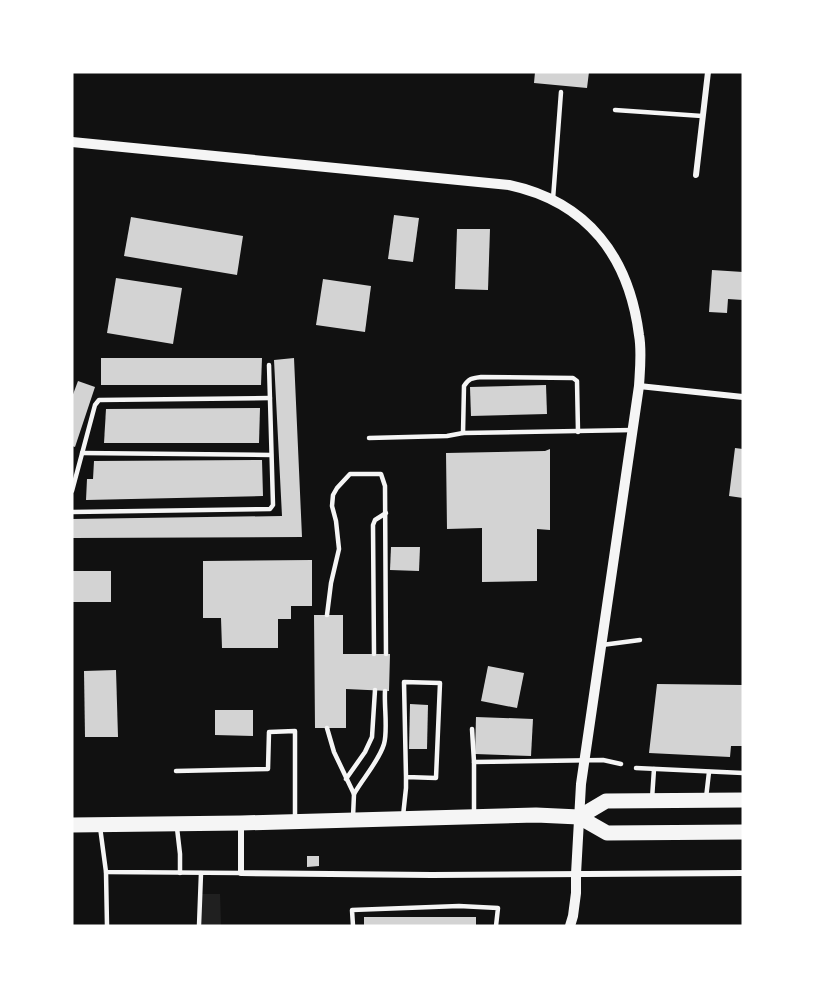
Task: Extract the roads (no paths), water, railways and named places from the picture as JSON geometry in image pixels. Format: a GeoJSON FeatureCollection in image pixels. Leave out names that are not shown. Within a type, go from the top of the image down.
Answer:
{"type":"FeatureCollection","features":[{"type":"Feature","properties":{"kind":"main road"},"geometry":{"type":"LineString","coordinates":[[579,817],[606,801],[743,800]]}},
{"type":"Feature","properties":{"kind":"main road"},"geometry":{"type":"LineString","coordinates":[[72,825],[536,815],[579,817],[607,833],[743,832]]}},
{"type":"Feature","properties":{"kind":"street"},"geometry":{"type":"LineString","coordinates":[[696,175],[708,72]]}},
{"type":"Feature","properties":{"kind":"street"},"geometry":{"type":"LineString","coordinates":[[72,142],[509,185],[553,199],[587,223],[599,235],[618,264],[633,304],[640,337],[639,386],[581,784],[576,893],[570,926]]}},
{"type":"Feature","properties":{"kind":"street"},"geometry":{"type":"LineString","coordinates":[[639,386],[743,397]]}},
{"type":"Feature","properties":{"kind":"street"},"geometry":{"type":"LineString","coordinates":[[241,823],[241,873],[432,875],[743,873]]}},
{"type":"Feature","properties":{"kind":"lane"},"geometry":{"type":"LineString","coordinates":[[553,199],[561,92]]}},
{"type":"Feature","properties":{"kind":"lane"},"geometry":{"type":"LineString","coordinates":[[615,110],[702,116]]}},
{"type":"Feature","properties":{"kind":"lane"},"geometry":{"type":"LineString","coordinates":[[72,512],[270,509],[273,505],[269,365]]}},
{"type":"Feature","properties":{"kind":"lane"},"geometry":{"type":"LineString","coordinates":[[463,433],[464,386],[472,378],[481,377],[573,378],[577,381],[578,432]]}},
{"type":"Feature","properties":{"kind":"lane"},"geometry":{"type":"LineString","coordinates":[[72,491],[95,405],[99,400],[270,398]]}},
{"type":"Feature","properties":{"kind":"lane"},"geometry":{"type":"LineString","coordinates":[[369,438],[447,436],[463,433],[633,430]]}},
{"type":"Feature","properties":{"kind":"lane"},"geometry":{"type":"LineString","coordinates":[[82,453],[272,455]]}},
{"type":"Feature","properties":{"kind":"lane"},"geometry":{"type":"LineString","coordinates":[[327,615],[339,549],[332,506],[333,495],[350,474],[381,474],[385,486],[386,513],[386,654]]}},
{"type":"Feature","properties":{"kind":"lane"},"geometry":{"type":"LineString","coordinates":[[374,654],[373,525],[375,519],[386,513]]}},
{"type":"Feature","properties":{"kind":"lane"},"geometry":{"type":"LineString","coordinates":[[602,645],[640,640]]}},
{"type":"Feature","properties":{"kind":"lane"},"geometry":{"type":"LineString","coordinates":[[402,819],[406,788],[404,682],[440,683],[436,778],[406,777]]}},
{"type":"Feature","properties":{"kind":"lane"},"geometry":{"type":"LineString","coordinates":[[346,779],[372,738],[375,690]]}},
{"type":"Feature","properties":{"kind":"lane"},"geometry":{"type":"LineString","coordinates":[[353,820],[354,794],[384,744],[385,691]]}},
{"type":"Feature","properties":{"kind":"lane"},"geometry":{"type":"LineString","coordinates":[[327,728],[334,752],[354,794]]}},
{"type":"Feature","properties":{"kind":"lane"},"geometry":{"type":"LineString","coordinates":[[472,729],[474,817]]}},
{"type":"Feature","properties":{"kind":"lane"},"geometry":{"type":"LineString","coordinates":[[176,771],[268,769],[269,732],[295,731],[295,821]]}},
{"type":"Feature","properties":{"kind":"lane"},"geometry":{"type":"LineString","coordinates":[[474,762],[603,760],[621,764]]}},
{"type":"Feature","properties":{"kind":"lane"},"geometry":{"type":"LineString","coordinates":[[636,768],[743,772]]}},
{"type":"Feature","properties":{"kind":"lane"},"geometry":{"type":"LineString","coordinates":[[651,801],[654,769]]}},
{"type":"Feature","properties":{"kind":"lane"},"geometry":{"type":"LineString","coordinates":[[706,801],[709,772]]}},
{"type":"Feature","properties":{"kind":"lane"},"geometry":{"type":"LineString","coordinates":[[100,824],[106,872],[107,926]]}},
{"type":"Feature","properties":{"kind":"lane"},"geometry":{"type":"LineString","coordinates":[[176,824],[180,873]]}},
{"type":"Feature","properties":{"kind":"lane"},"geometry":{"type":"LineString","coordinates":[[106,872],[241,873]]}},
{"type":"Feature","properties":{"kind":"lane"},"geometry":{"type":"LineString","coordinates":[[199,926],[201,873]]}},
{"type":"Feature","properties":{"kind":"lane"},"geometry":{"type":"LineString","coordinates":[[353,926],[352,910],[459,906],[498,908],[496,926]]}}]}
